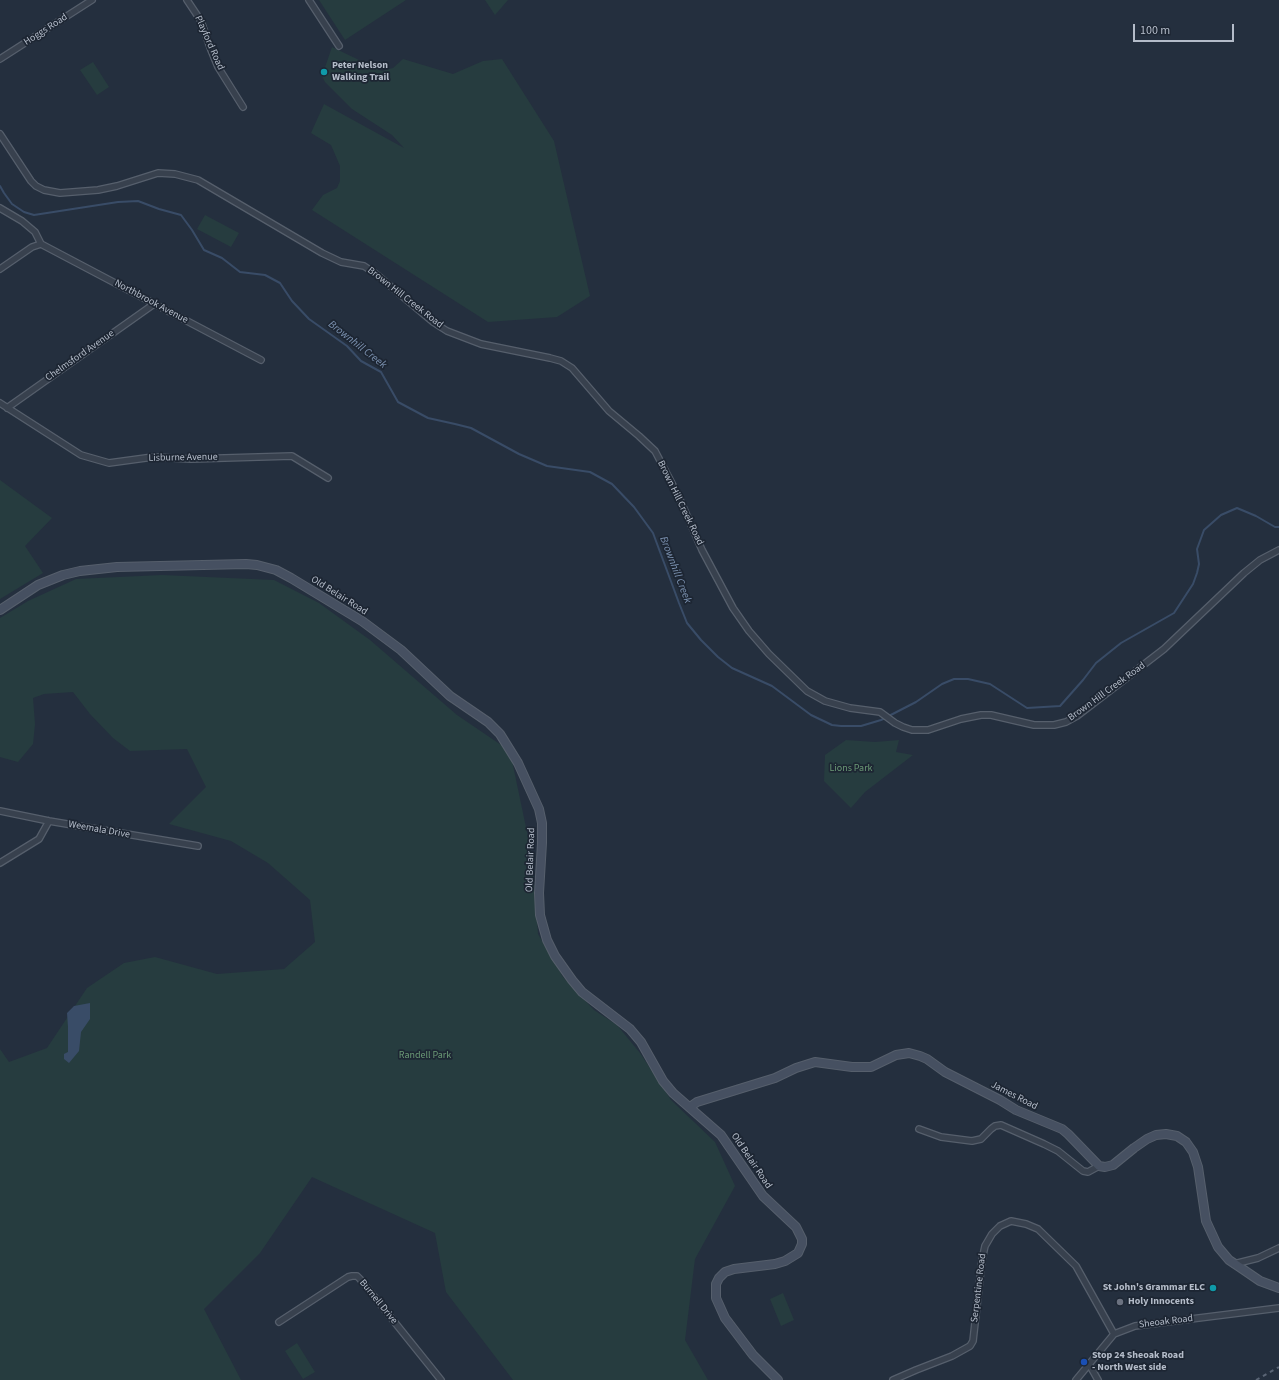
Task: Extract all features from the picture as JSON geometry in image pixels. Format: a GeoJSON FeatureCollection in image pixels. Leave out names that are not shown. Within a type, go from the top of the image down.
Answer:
{"type":"FeatureCollection","features":[{"type":"Feature","properties":{"kind":"main road","name":"Old Belair Road"},"geometry":{"type":"LineString","coordinates":[[0,610],[38,585],[63,575],[80,571],[117,567],[258,565],[276,570],[291,578],[362,621],[401,650],[450,696],[488,722],[500,734],[518,764],[539,809],[542,823],[539,893],[540,915],[547,940],[555,956],[582,992],[630,1029],[641,1042],[663,1081],[673,1093],[721,1135],[748,1177],[763,1196],[796,1227],[802,1239],[802,1244],[798,1253],[785,1261],[775,1264],[734,1269],[725,1272],[716,1284],[716,1298],[725,1318],[753,1355],[778,1380]]}},
{"type":"Feature","properties":{"kind":"main road","name":"James Road"},"geometry":{"type":"LineString","coordinates":[[690,1107],[697,1102],[775,1078],[796,1068],[815,1062],[852,1067],[871,1067],[896,1055],[909,1053],[927,1059],[945,1072],[1000,1100],[1016,1110],[1062,1129],[1099,1166]]}},
{"type":"Feature","properties":{"kind":"main road"},"geometry":{"type":"LineString","coordinates":[[1099,1166],[1105,1167],[1113,1165],[1134,1148],[1156,1135],[1166,1134],[1177,1136],[1186,1142],[1193,1152],[1198,1166],[1206,1221],[1218,1247],[1234,1264],[1260,1280],[1279,1288]]}},
{"type":"Feature","properties":{"kind":"street","name":"Hoggs Road"},"geometry":{"type":"LineString","coordinates":[[0,59],[83,3],[92,0]]}},
{"type":"Feature","properties":{"kind":"street","name":"Playford Road"},"geometry":{"type":"LineString","coordinates":[[187,0],[201,21],[218,67],[243,107]]}},
{"type":"Feature","properties":{"kind":"street"},"geometry":{"type":"LineString","coordinates":[[309,0],[339,46]]}},
{"type":"Feature","properties":{"kind":"street","name":"Brown Hill Creek Road"},"geometry":{"type":"LineString","coordinates":[[0,134],[30,181],[44,190],[60,193],[98,190],[117,186],[158,173],[175,174],[198,180],[322,253],[341,262],[364,266],[376,274],[433,322],[447,331],[481,344],[561,361],[572,368],[608,411],[655,451],[678,495],[702,550],[733,608],[749,631],[769,654],[807,691],[825,701],[850,708],[880,712],[895,724],[912,730],[928,730],[961,719],[981,715],[991,715],[1034,725],[1054,725],[1066,722],[1077,716],[1164,649],[1244,573],[1260,560],[1279,550]]}},
{"type":"Feature","properties":{"kind":"street"},"geometry":{"type":"LineString","coordinates":[[0,208],[22,221],[35,232],[41,244],[32,247],[0,269]]}},
{"type":"Feature","properties":{"kind":"street","name":"Northbrook Avenue"},"geometry":{"type":"LineString","coordinates":[[41,244],[261,360]]}},
{"type":"Feature","properties":{"kind":"street","name":"Chelmsford Avenue"},"geometry":{"type":"LineString","coordinates":[[7,408],[154,304]]}},
{"type":"Feature","properties":{"kind":"street","name":"Lisburne Avenue"},"geometry":{"type":"LineString","coordinates":[[0,403],[81,455],[109,463],[153,457],[191,459],[292,456],[328,478]]}},
{"type":"Feature","properties":{"kind":"street","name":"Weemala Drive"},"geometry":{"type":"LineString","coordinates":[[0,812],[198,846]]}},
{"type":"Feature","properties":{"kind":"street"},"geometry":{"type":"LineString","coordinates":[[0,863],[39,839],[49,821]]}},
{"type":"Feature","properties":{"kind":"street"},"geometry":{"type":"LineString","coordinates":[[919,1129],[941,1137],[972,1141],[981,1139],[991,1128],[1001,1125],[1058,1151],[1083,1171],[1088,1172],[1099,1166]]}},
{"type":"Feature","properties":{"kind":"street","name":"Serpentine Road"},"geometry":{"type":"LineString","coordinates":[[893,1380],[952,1356],[970,1346],[973,1341],[982,1260],[985,1246],[992,1234],[1000,1226],[1011,1221],[1026,1224],[1038,1229],[1076,1266],[1114,1334]]}},
{"type":"Feature","properties":{"kind":"street"},"geometry":{"type":"LineString","coordinates":[[1234,1264],[1258,1258],[1279,1248]]}},
{"type":"Feature","properties":{"kind":"street","name":"Burnell Drive"},"geometry":{"type":"LineString","coordinates":[[279,1322],[348,1277],[357,1276],[441,1380]]}},
{"type":"Feature","properties":{"kind":"street","name":"Sheoak Road"},"geometry":{"type":"LineString","coordinates":[[1076,1380],[1114,1334],[1135,1326],[1279,1308]]}},
{"type":"Feature","properties":{"kind":"street"},"geometry":{"type":"LineString","coordinates":[[1089,1364],[1098,1380]]}},
{"type":"Feature","properties":{"kind":"green space"},"geometry":{"type":"Polygon","coordinates":[[[319,0],[406,0],[345,40],[319,0]]]}},
{"type":"Feature","properties":{"kind":"green space"},"geometry":{"type":"Polygon","coordinates":[[[485,0],[508,0],[495,15],[485,0]]]}},
{"type":"Feature","properties":{"kind":"green space"},"geometry":{"type":"Polygon","coordinates":[[[332,47],[382,71],[393,68],[403,59],[453,74],[483,61],[502,59],[554,141],[590,296],[557,317],[488,322],[312,210],[323,195],[337,188],[340,181],[340,166],[331,145],[311,133],[324,104],[404,148],[392,135],[352,109],[325,82],[322,76],[332,47]]]}},
{"type":"Feature","properties":{"kind":"green space"},"geometry":{"type":"Polygon","coordinates":[[[93,62],[109,87],[97,95],[80,70],[93,62]]]}},
{"type":"Feature","properties":{"kind":"green space"},"geometry":{"type":"Polygon","coordinates":[[[205,215],[239,233],[231,247],[197,229],[205,215]]]}},
{"type":"Feature","properties":{"kind":"green space"},"geometry":{"type":"Polygon","coordinates":[[[0,480],[52,518],[25,546],[43,573],[0,599],[0,480]]]}},
{"type":"Feature","properties":{"kind":"green space","name":"Randell Park"},"geometry":{"type":"Polygon","coordinates":[[[162,575],[274,580],[319,603],[370,640],[457,715],[510,751],[532,856],[538,934],[563,977],[594,1010],[617,1025],[640,1053],[671,1100],[715,1142],[735,1186],[695,1259],[685,1340],[708,1380],[513,1380],[446,1292],[435,1233],[312,1177],[260,1253],[204,1309],[241,1380],[0,1380],[0,1049],[9,1062],[47,1048],[87,988],[124,963],[155,957],[217,974],[284,969],[315,942],[310,900],[268,863],[231,841],[169,824],[206,787],[187,749],[130,751],[113,738],[90,714],[73,692],[44,694],[33,698],[35,724],[33,744],[18,762],[0,757],[0,618],[28,601],[76,579],[162,575]]]}},
{"type":"Feature","properties":{"kind":"green space","name":"Lions Park"},"geometry":{"type":"Polygon","coordinates":[[[846,740],[875,742],[899,740],[896,752],[913,755],[865,792],[851,808],[824,781],[825,755],[846,740]]]}},
{"type":"Feature","properties":{"kind":"green space"},"geometry":{"type":"Polygon","coordinates":[[[783,1293],[794,1320],[781,1326],[770,1299],[783,1293]]]}},
{"type":"Feature","properties":{"kind":"green space"},"geometry":{"type":"Polygon","coordinates":[[[297,1343],[315,1372],[303,1379],[285,1351],[297,1343]]]}},
{"type":"Feature","properties":{"kind":"water"},"geometry":{"type":"Polygon","coordinates":[[[90,1003],[90,1019],[81,1032],[79,1051],[69,1063],[64,1059],[64,1054],[68,1052],[67,1013],[74,1006],[90,1003]]]}},
{"type":"Feature","properties":{"kind":"waterway","name":"Brownhill Creek"},"geometry":{"type":"LineString","coordinates":[[0,186],[12,204],[24,212],[34,215],[118,202],[138,201],[181,215],[204,250],[222,258],[240,272],[265,275],[280,283],[292,301],[309,319],[347,346],[361,361],[381,372],[398,402],[428,418],[471,428],[519,454],[547,466],[590,472],[612,484],[634,507],[653,533],[687,623],[701,640],[718,657],[732,668],[772,686],[811,715],[832,725],[861,726],[881,720],[916,702],[942,684],[954,679],[968,679],[990,684],[1027,708],[1060,706],[1096,663],[1121,643],[1174,613],[1193,584],[1197,573],[1199,564],[1197,549],[1204,530],[1221,515],[1237,508],[1256,516],[1275,527],[1279,527]]}},
{"type":"Feature","properties":{"kind":"railway"},"geometry":{"type":"LineString","coordinates":[[1256,1380],[1279,1367]]}},
{"type":"Feature","properties":{"kind":"place","name":"Peter Nelson Walking Trail"},"geometry":{"type":"Point","coordinates":[324,72]}},
{"type":"Feature","properties":{"kind":"place","name":"St John's Grammar ELC"},"geometry":{"type":"Point","coordinates":[1213,1288]}},
{"type":"Feature","properties":{"kind":"place","name":"Holy Innocents"},"geometry":{"type":"Point","coordinates":[1120,1302]}},
{"type":"Feature","properties":{"kind":"place","name":"Stop 24 Sheoak Road - North West side"},"geometry":{"type":"Point","coordinates":[1084,1362]}}]}
